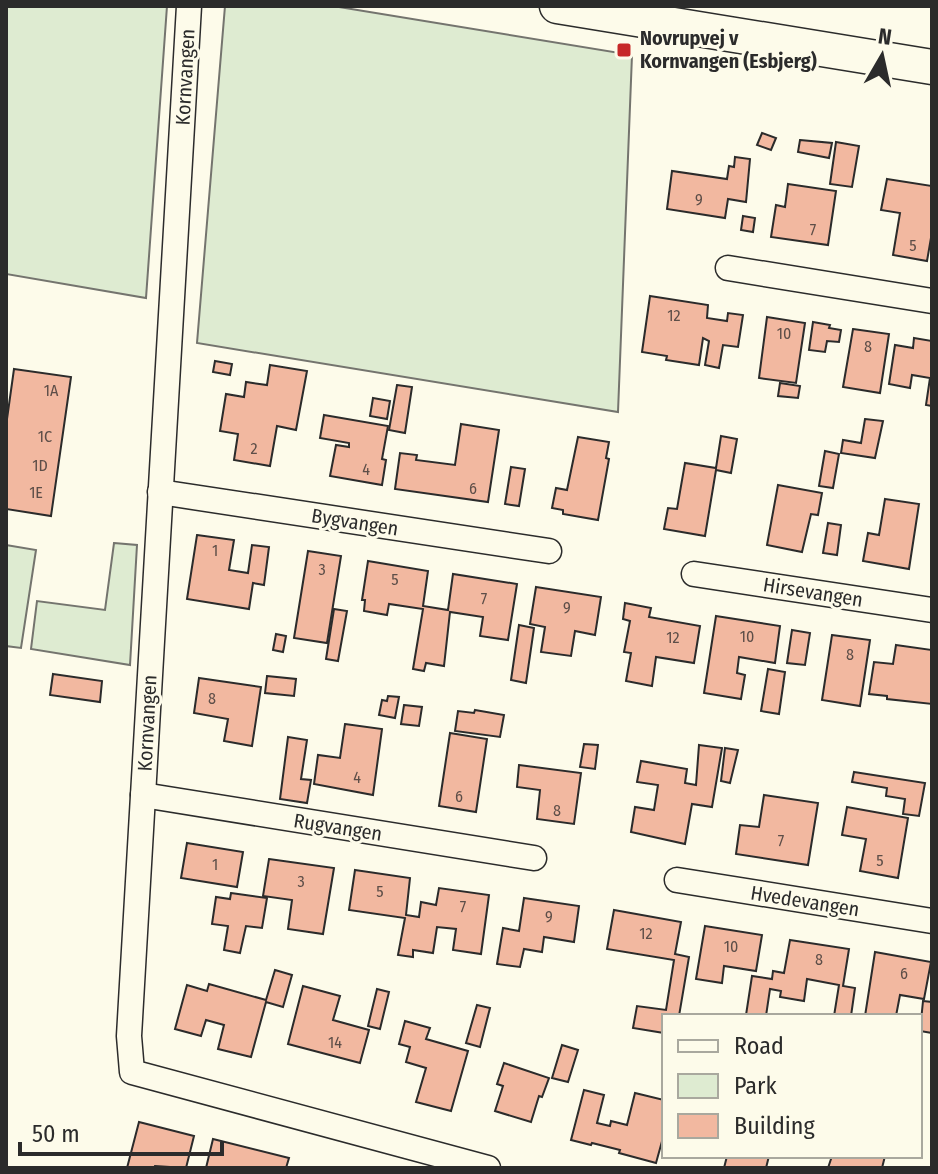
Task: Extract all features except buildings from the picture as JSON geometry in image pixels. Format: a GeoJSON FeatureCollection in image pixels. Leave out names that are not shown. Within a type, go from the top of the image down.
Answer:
{"type":"FeatureCollection","features":[{"type":"Feature","properties":{"kind":"street","name":"Kornvangen"},"geometry":{"type":"LineString","coordinates":[[189,6],[129,1036],[132,1072],[488,1168]]}},
{"type":"Feature","properties":{"kind":"street"},"geometry":{"type":"LineString","coordinates":[[557,6],[932,67]]}},
{"type":"Feature","properties":{"kind":"street"},"geometry":{"type":"LineString","coordinates":[[728,268],[932,301]]}},
{"type":"Feature","properties":{"kind":"street","name":"Bygvangen"},"geometry":{"type":"LineString","coordinates":[[160,492],[549,551]]}},
{"type":"Feature","properties":{"kind":"street","name":"Hirsevangen"},"geometry":{"type":"LineString","coordinates":[[694,574],[932,610]]}},
{"type":"Feature","properties":{"kind":"street","name":"Rugvangen"},"geometry":{"type":"LineString","coordinates":[[143,795],[534,858]]}},
{"type":"Feature","properties":{"kind":"street","name":"Hvedevangen"},"geometry":{"type":"LineString","coordinates":[[677,880],[932,921]]}},
{"type":"Feature","properties":{"kind":"green space"},"geometry":{"type":"Polygon","coordinates":[[[6,6],[167,6],[146,298],[6,274],[6,6]]]}},
{"type":"Feature","properties":{"kind":"green space"},"geometry":{"type":"Polygon","coordinates":[[[225,6],[333,6],[632,55],[618,412],[197,343],[225,6]]]}},
{"type":"Feature","properties":{"kind":"green space"},"geometry":{"type":"Polygon","coordinates":[[[114,543],[137,545],[130,665],[31,649],[37,601],[105,610],[114,543]]]}},
{"type":"Feature","properties":{"kind":"green space"},"geometry":{"type":"Polygon","coordinates":[[[6,545],[36,550],[21,648],[6,646],[6,545]]]}},
{"type":"Feature","properties":{"kind":"place","name":"Novrupvej v Kornvangen (Esbjerg)"},"geometry":{"type":"Point","coordinates":[624,50]}}]}
